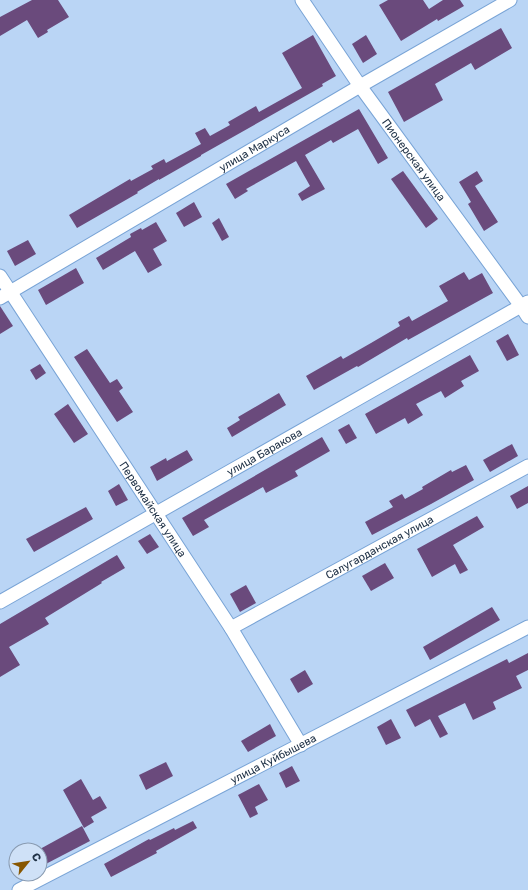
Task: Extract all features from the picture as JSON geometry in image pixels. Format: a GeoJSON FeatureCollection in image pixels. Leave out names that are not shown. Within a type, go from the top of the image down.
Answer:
{"type":"FeatureCollection","features":[{"type":"Feature","properties":{"kind":"street","name":"Пионерская улица"},"geometry":{"type":"LineString","coordinates":[[302,0],[360,86],[525,304],[528,317]]}},
{"type":"Feature","properties":{"kind":"street","name":"улица Маркуса"},"geometry":{"type":"LineString","coordinates":[[5,295],[360,86],[510,0]]}},
{"type":"Feature","properties":{"kind":"street","name":"Первомайская улица"},"geometry":{"type":"LineString","coordinates":[[0,276],[5,295],[156,513],[231,628],[301,745]]}},
{"type":"Feature","properties":{"kind":"street","name":"улица Баракова"},"geometry":{"type":"LineString","coordinates":[[0,602],[525,304]]}},
{"type":"Feature","properties":{"kind":"street","name":"Салугарданская улица"},"geometry":{"type":"LineString","coordinates":[[231,628],[528,466]]}},
{"type":"Feature","properties":{"kind":"street","name":"улица Куйбышева"},"geometry":{"type":"LineString","coordinates":[[19,890],[528,627]]}},
{"type":"Feature","properties":{"kind":"building"},"geometry":{"type":"Polygon","coordinates":[[[32,0],[58,0],[69,17],[47,30],[48,32],[38,38],[27,20],[0,36],[0,17],[32,0]]]}},
{"type":"Feature","properties":{"kind":"building"},"geometry":{"type":"Polygon","coordinates":[[[388,0],[423,0],[429,9],[443,0],[460,0],[464,6],[438,21],[437,19],[401,41],[379,5],[388,0]]]}},
{"type":"Feature","properties":{"kind":"building"},"geometry":{"type":"Polygon","coordinates":[[[501,28],[512,48],[475,70],[471,63],[435,84],[443,100],[404,122],[388,92],[501,28]]]}},
{"type":"Feature","properties":{"kind":"building"},"geometry":{"type":"Polygon","coordinates":[[[313,35],[336,76],[322,84],[323,86],[159,179],[137,192],[138,193],[77,228],[69,215],[130,179],[131,181],[153,169],[151,166],[164,159],[166,163],[201,144],[195,133],[205,128],[210,136],[230,125],[228,122],[256,106],[259,112],[302,88],[282,53],[313,35]]]}},
{"type":"Feature","properties":{"kind":"building"},"geometry":{"type":"Polygon","coordinates":[[[366,35],[377,54],[363,63],[352,44],[366,35]]]}},
{"type":"Feature","properties":{"kind":"building"},"geometry":{"type":"Polygon","coordinates":[[[359,109],[388,158],[378,164],[358,129],[333,143],[331,140],[305,155],[325,189],[302,201],[298,194],[310,186],[296,161],[246,189],[248,191],[235,199],[226,184],[359,109]]]}},
{"type":"Feature","properties":{"kind":"building"},"geometry":{"type":"Polygon","coordinates":[[[403,171],[438,219],[426,228],[391,179],[403,171]]]}},
{"type":"Feature","properties":{"kind":"building"},"geometry":{"type":"Polygon","coordinates":[[[477,171],[483,181],[475,186],[498,222],[484,231],[468,204],[471,202],[459,182],[477,171]]]}},
{"type":"Feature","properties":{"kind":"building"},"geometry":{"type":"Polygon","coordinates":[[[194,202],[202,217],[184,227],[176,213],[194,202]]]}},
{"type":"Feature","properties":{"kind":"building"},"geometry":{"type":"Polygon","coordinates":[[[219,218],[229,237],[222,241],[212,223],[219,218]]]}},
{"type":"Feature","properties":{"kind":"building"},"geometry":{"type":"Polygon","coordinates":[[[156,222],[167,241],[153,249],[162,265],[148,273],[135,251],[103,270],[96,258],[131,237],[130,234],[141,228],[142,230],[156,222]]]}},
{"type":"Feature","properties":{"kind":"building"},"geometry":{"type":"Polygon","coordinates":[[[28,240],[36,254],[15,266],[7,251],[28,240]]]}},
{"type":"Feature","properties":{"kind":"building"},"geometry":{"type":"Polygon","coordinates":[[[76,268],[84,283],[46,305],[38,290],[76,268]]]}},
{"type":"Feature","properties":{"kind":"building"},"geometry":{"type":"Polygon","coordinates":[[[464,272],[469,280],[482,273],[493,293],[408,340],[407,338],[358,367],[357,366],[314,390],[306,376],[341,356],[343,359],[371,343],[400,326],[398,322],[409,316],[412,321],[448,301],[439,286],[464,272]]]}},
{"type":"Feature","properties":{"kind":"building"},"geometry":{"type":"Polygon","coordinates":[[[0,306],[13,326],[0,334],[0,306]]]}},
{"type":"Feature","properties":{"kind":"building"},"geometry":{"type":"Polygon","coordinates":[[[508,334],[519,355],[507,361],[496,341],[508,334]]]}},
{"type":"Feature","properties":{"kind":"building"},"geometry":{"type":"Polygon","coordinates":[[[87,349],[110,383],[117,379],[123,388],[119,391],[133,412],[117,422],[74,357],[87,349]]]}},
{"type":"Feature","properties":{"kind":"building"},"geometry":{"type":"Polygon","coordinates":[[[470,355],[479,371],[461,381],[464,386],[445,398],[441,391],[416,404],[423,415],[408,424],[405,418],[376,434],[365,414],[470,355]]]}},
{"type":"Feature","properties":{"kind":"building"},"geometry":{"type":"Polygon","coordinates":[[[40,364],[46,373],[36,380],[30,370],[40,364]]]}},
{"type":"Feature","properties":{"kind":"building"},"geometry":{"type":"Polygon","coordinates":[[[279,393],[286,405],[232,437],[227,428],[240,420],[238,417],[279,393]]]}},
{"type":"Feature","properties":{"kind":"building"},"geometry":{"type":"Polygon","coordinates":[[[68,404],[88,434],[74,443],[54,414],[68,404]]]}},
{"type":"Feature","properties":{"kind":"building"},"geometry":{"type":"Polygon","coordinates":[[[349,424],[357,438],[346,444],[338,430],[349,424]]]}},
{"type":"Feature","properties":{"kind":"building"},"geometry":{"type":"Polygon","coordinates":[[[322,437],[330,451],[295,471],[298,476],[266,493],[263,487],[204,520],[209,527],[193,536],[182,518],[322,437]]]}},
{"type":"Feature","properties":{"kind":"building"},"geometry":{"type":"Polygon","coordinates":[[[512,444],[518,456],[490,472],[483,460],[512,444]]]}},
{"type":"Feature","properties":{"kind":"building"},"geometry":{"type":"Polygon","coordinates":[[[187,450],[193,460],[157,481],[150,467],[166,458],[167,461],[187,450]]]}},
{"type":"Feature","properties":{"kind":"building"},"geometry":{"type":"Polygon","coordinates":[[[466,465],[474,480],[372,535],[365,522],[393,507],[389,501],[402,494],[405,499],[451,470],[452,472],[466,465]]]}},
{"type":"Feature","properties":{"kind":"building"},"geometry":{"type":"Polygon","coordinates":[[[119,484],[128,500],[116,506],[108,491],[119,484]]]}},
{"type":"Feature","properties":{"kind":"building"},"geometry":{"type":"Polygon","coordinates":[[[528,486],[528,503],[517,509],[510,496],[528,486]]]}},
{"type":"Feature","properties":{"kind":"building"},"geometry":{"type":"Polygon","coordinates":[[[86,507],[93,519],[34,552],[26,539],[86,507]]]}},
{"type":"Feature","properties":{"kind":"building"},"geometry":{"type":"Polygon","coordinates":[[[477,516],[484,527],[453,545],[468,570],[460,574],[455,564],[432,577],[417,549],[477,516]]]}},
{"type":"Feature","properties":{"kind":"building"},"geometry":{"type":"Polygon","coordinates":[[[150,534],[159,547],[147,554],[138,541],[150,534]]]}},
{"type":"Feature","properties":{"kind":"building"},"geometry":{"type":"Polygon","coordinates":[[[117,555],[125,568],[45,618],[49,624],[9,647],[20,665],[0,677],[0,624],[117,555]]]}},
{"type":"Feature","properties":{"kind":"building"},"geometry":{"type":"Polygon","coordinates":[[[385,563],[394,578],[371,591],[362,576],[385,563]]]}},
{"type":"Feature","properties":{"kind":"building"},"geometry":{"type":"Polygon","coordinates":[[[246,585],[256,603],[240,612],[230,594],[246,585]]]}},
{"type":"Feature","properties":{"kind":"building"},"geometry":{"type":"Polygon","coordinates":[[[492,607],[500,620],[430,660],[423,647],[492,607]]]}},
{"type":"Feature","properties":{"kind":"building"},"geometry":{"type":"Polygon","coordinates":[[[528,653],[528,670],[516,676],[522,688],[493,702],[496,709],[473,720],[465,703],[438,716],[448,734],[440,738],[430,719],[415,727],[406,710],[507,659],[509,663],[528,653]]]}},
{"type":"Feature","properties":{"kind":"building"},"geometry":{"type":"Polygon","coordinates":[[[305,670],[313,684],[298,693],[290,679],[305,670]]]}},
{"type":"Feature","properties":{"kind":"building"},"geometry":{"type":"Polygon","coordinates":[[[391,719],[401,738],[386,745],[377,727],[391,719]]]}},
{"type":"Feature","properties":{"kind":"building"},"geometry":{"type":"Polygon","coordinates":[[[270,724],[276,736],[248,752],[241,741],[270,724]]]}},
{"type":"Feature","properties":{"kind":"building"},"geometry":{"type":"Polygon","coordinates":[[[166,762],[173,776],[146,790],[139,775],[166,762]]]}},
{"type":"Feature","properties":{"kind":"building"},"geometry":{"type":"Polygon","coordinates":[[[292,766],[300,781],[286,788],[279,773],[292,766]]]}},
{"type":"Feature","properties":{"kind":"building"},"geometry":{"type":"Polygon","coordinates":[[[81,779],[93,800],[100,796],[107,808],[91,817],[94,822],[84,828],[63,790],[81,779]]]}},
{"type":"Feature","properties":{"kind":"building"},"geometry":{"type":"Polygon","coordinates":[[[259,784],[268,800],[255,807],[258,814],[250,818],[238,795],[259,784]]]}},
{"type":"Feature","properties":{"kind":"building"},"geometry":{"type":"Polygon","coordinates":[[[193,821],[197,828],[156,851],[157,853],[111,877],[104,864],[149,839],[150,840],[174,828],[175,830],[193,821]]]}},
{"type":"Feature","properties":{"kind":"building"},"geometry":{"type":"Polygon","coordinates":[[[82,826],[90,841],[48,863],[48,845],[82,826]]]}}]}
